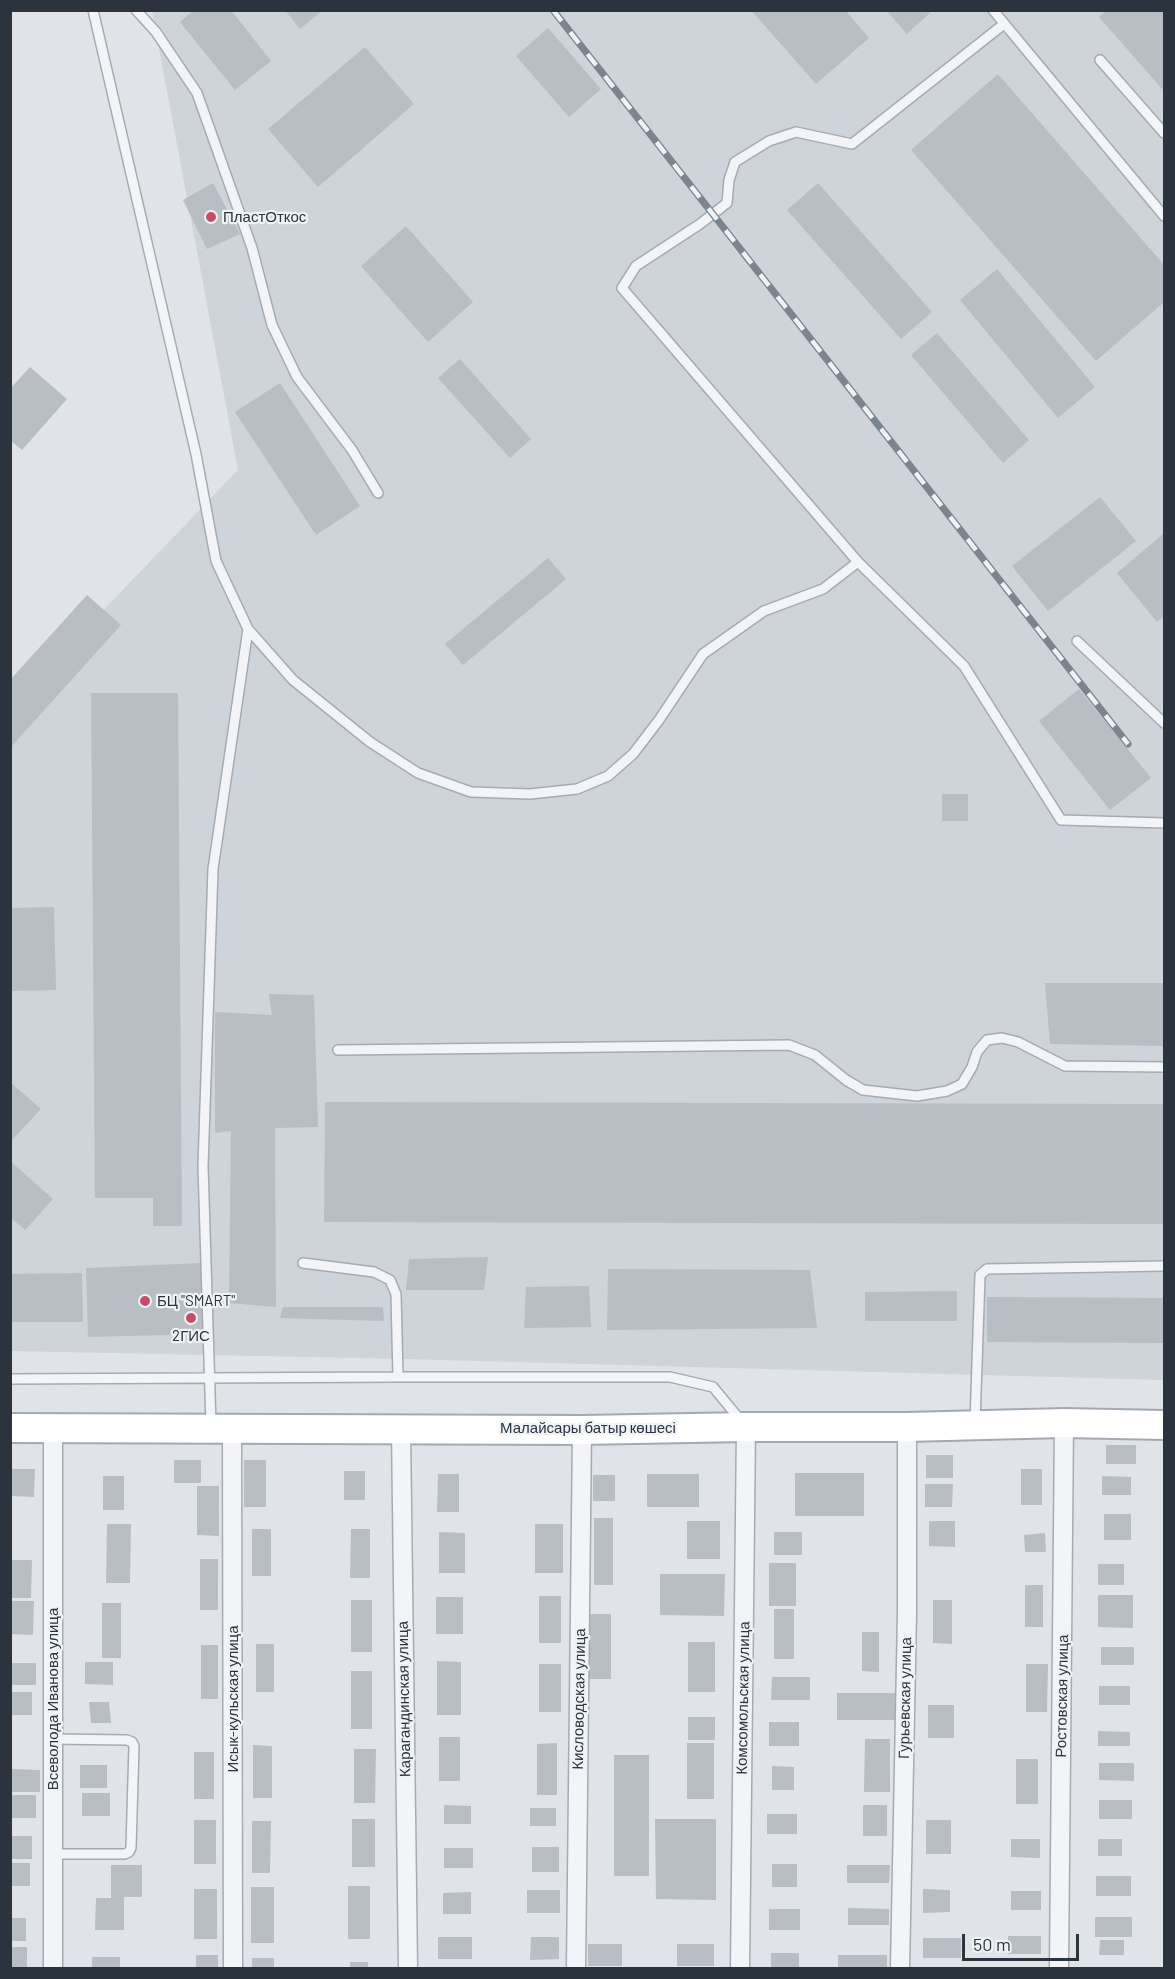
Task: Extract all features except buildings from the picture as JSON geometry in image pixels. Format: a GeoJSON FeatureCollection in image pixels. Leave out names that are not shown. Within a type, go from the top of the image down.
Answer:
{"type":"FeatureCollection","features":[{"type":"Feature","properties":{"kind":"main road","name":"Малайсары батыр көшесі"},"geometry":{"type":"LineString","coordinates":[[10,1428],[53,1430],[582,1430],[1064,1423],[1164,1425]]}},
{"type":"Feature","properties":{"kind":"street","name":"Ростовская улица"},"geometry":{"type":"LineString","coordinates":[[1059,1968],[1064,1423]]}},
{"type":"Feature","properties":{"kind":"street","name":"Комсомольская улица"},"geometry":{"type":"LineString","coordinates":[[740,1968],[746,1426]]}},
{"type":"Feature","properties":{"kind":"street","name":"Гурьевская улица"},"geometry":{"type":"LineString","coordinates":[[900,1968],[907,1427]]}},
{"type":"Feature","properties":{"kind":"street","name":"Карагандинская улица"},"geometry":{"type":"LineString","coordinates":[[400,1429],[408,1968]]}},
{"type":"Feature","properties":{"kind":"street","name":"Всеволода Иванова улица"},"geometry":{"type":"LineString","coordinates":[[53,1430],[53,1968]]}},
{"type":"Feature","properties":{"kind":"street","name":"Исык-кульская улица"},"geometry":{"type":"LineString","coordinates":[[221,1430],[233,1968]]}},
{"type":"Feature","properties":{"kind":"street","name":"Кисловодская улица"},"geometry":{"type":"LineString","coordinates":[[576,1968],[582,1430]]}},
{"type":"Feature","properties":{"kind":"lane"},"geometry":{"type":"LineString","coordinates":[[93,10],[196,454],[216,561],[248,629],[293,680],[370,742],[418,772],[471,792],[530,794],[577,789],[608,776],[633,754],[659,720],[703,654],[764,611],[823,590],[858,562]]}},
{"type":"Feature","properties":{"kind":"lane"},"geometry":{"type":"LineString","coordinates":[[136,10],[156,32],[197,93],[252,248],[272,325],[297,377],[352,450],[378,493]]}},
{"type":"Feature","properties":{"kind":"lane"},"geometry":{"type":"LineString","coordinates":[[993,10],[1164,216]]}},
{"type":"Feature","properties":{"kind":"lane"},"geometry":{"type":"LineString","coordinates":[[1004,24],[852,144],[796,132],[769,141],[735,162],[729,180],[727,203],[700,224],[636,266],[622,288],[858,562],[964,666],[1061,820],[1164,823]]}},
{"type":"Feature","properties":{"kind":"lane"},"geometry":{"type":"LineString","coordinates":[[1100,60],[1164,133]]}},
{"type":"Feature","properties":{"kind":"lane"},"geometry":{"type":"LineString","coordinates":[[221,1430],[209,1378],[203,1166],[213,869],[248,629]]}},
{"type":"Feature","properties":{"kind":"lane"},"geometry":{"type":"LineString","coordinates":[[1077,640],[1164,723]]}},
{"type":"Feature","properties":{"kind":"lane"},"geometry":{"type":"LineString","coordinates":[[338,1050],[789,1045],[815,1055],[846,1080],[863,1090],[916,1096],[946,1091],[962,1084],[972,1067],[977,1052],[987,1040],[1002,1038],[1018,1042],[1065,1066],[1164,1067]]}},
{"type":"Feature","properties":{"kind":"lane"},"geometry":{"type":"LineString","coordinates":[[303,1263],[374,1272],[390,1280],[396,1294],[398,1377]]}},
{"type":"Feature","properties":{"kind":"lane"},"geometry":{"type":"LineString","coordinates":[[975,1425],[980,1275],[987,1269],[1164,1266]]}},
{"type":"Feature","properties":{"kind":"lane"},"geometry":{"type":"LineString","coordinates":[[10,1380],[670,1377],[713,1387],[746,1426]]}},
{"type":"Feature","properties":{"kind":"lane"},"geometry":{"type":"LineString","coordinates":[[52,1738],[127,1740],[134,1746],[132,1848],[129,1852],[125,1854],[52,1854]]}},
{"type":"Feature","properties":{"kind":"shaded area"},"geometry":{"type":"Polygon","coordinates":[[[152,11],[1164,11],[1164,1380],[406,1359],[11,1351],[11,706],[238,470],[152,11]]]}},
{"type":"Feature","properties":{"kind":"railway"},"geometry":{"type":"LineString","coordinates":[[553,10],[1128,744]]}},
{"type":"Feature","properties":{"kind":"place","name":"ПластОткос"},"geometry":{"type":"Point","coordinates":[211,217]}},
{"type":"Feature","properties":{"kind":"place","name":"БЦ \"SMART\""},"geometry":{"type":"Point","coordinates":[145,1301]}},
{"type":"Feature","properties":{"kind":"place","name":"2ГИС"},"geometry":{"type":"Point","coordinates":[191,1318]}}]}
